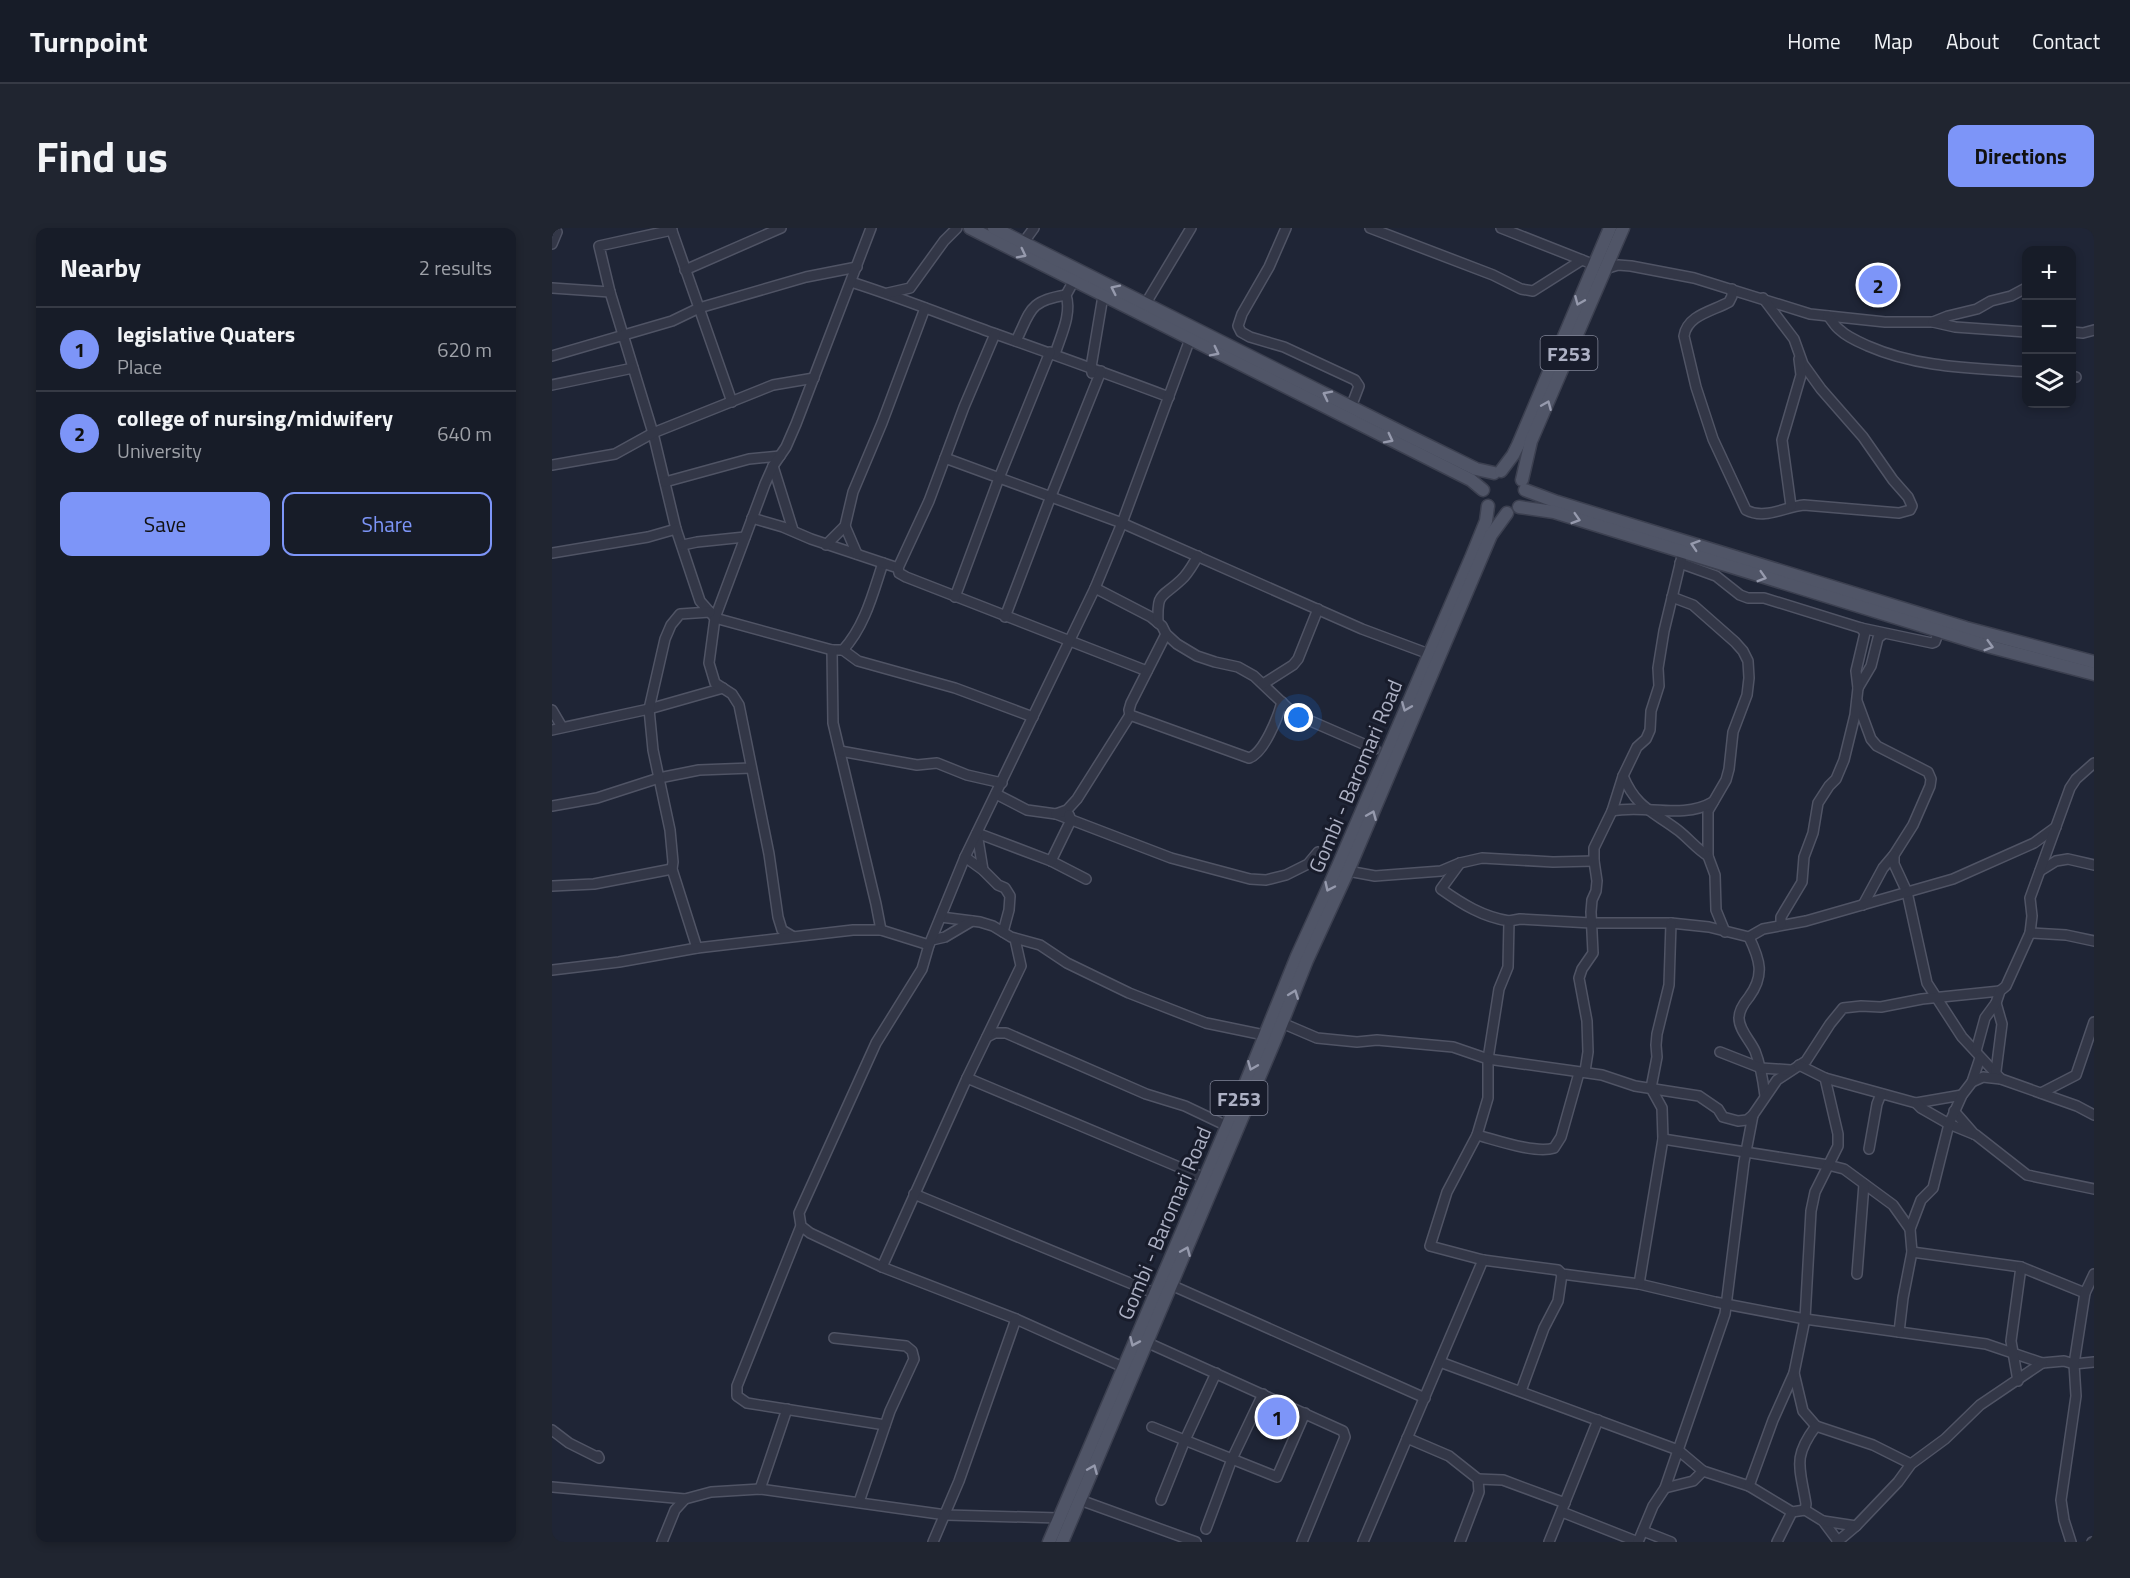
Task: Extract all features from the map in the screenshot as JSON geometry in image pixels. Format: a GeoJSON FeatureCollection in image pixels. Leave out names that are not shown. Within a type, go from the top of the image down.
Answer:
{"type":"FeatureCollection","features":[{"type":"Feature","properties":{"kind":"main road"},"geometry":{"type":"LineString","coordinates":[[970,228],[1076,276],[1146,303],[1476,469],[1514,473],[1524,485],[1557,502],[1934,618],[2094,664]]}},
{"type":"Feature","properties":{"kind":"main road"},"geometry":{"type":"LineString","coordinates":[[994,228],[1076,276],[1103,296],[1471,480],[1483,490],[1488,506],[1493,510],[1507,513]]}},
{"type":"Feature","properties":{"kind":"main road","name":"F253"},"geometry":{"type":"LineString","coordinates":[[1483,490],[1488,477],[1497,472],[1513,455],[1610,228]]}},
{"type":"Feature","properties":{"kind":"main road","name":"F253"},"geometry":{"type":"LineString","coordinates":[[1434,656],[1495,526],[1507,513],[1519,507],[1525,496],[1526,456],[1594,265],[1623,228]]}},
{"type":"Feature","properties":{"kind":"main road","name":"F253"},"geometry":{"type":"LineString","coordinates":[[1434,656],[1486,521],[1488,506]]}},
{"type":"Feature","properties":{"kind":"main road"},"geometry":{"type":"LineString","coordinates":[[1519,507],[1554,512],[1682,558],[1940,631],[2094,664]]}},
{"type":"Feature","properties":{"kind":"main road","name":"Gombi - Baromari Road"},"geometry":{"type":"LineString","coordinates":[[1062,1542],[1080,1500],[1123,1367],[1154,1293],[1227,1126],[1270,1038],[1282,1023],[1307,960],[1348,871],[1434,656]]}},
{"type":"Feature","properties":{"kind":"main road","name":"Gombi - Baromari Road"},"geometry":{"type":"LineString","coordinates":[[1049,1542],[1146,1342],[1171,1285],[1270,1038],[1434,656]]}},
{"type":"Feature","properties":{"kind":"street"},"geometry":{"type":"LineString","coordinates":[[685,270],[781,228]]}},
{"type":"Feature","properties":{"kind":"street"},"geometry":{"type":"LineString","coordinates":[[792,936],[782,930],[778,917],[769,854],[739,705],[732,694],[715,682],[709,663],[712,615],[772,466],[786,447],[871,228]]}},
{"type":"Feature","properties":{"kind":"street"},"geometry":{"type":"LineString","coordinates":[[888,293],[910,288],[944,241],[957,228]]}},
{"type":"Feature","properties":{"kind":"street"},"geometry":{"type":"LineString","coordinates":[[1023,243],[1034,228]]}},
{"type":"Feature","properties":{"kind":"street"},"geometry":{"type":"LineString","coordinates":[[1146,303],[1191,228]]}},
{"type":"Feature","properties":{"kind":"street"},"geometry":{"type":"LineString","coordinates":[[1286,228],[1269,267],[1242,314],[1238,326],[1241,332],[1250,337],[1284,347],[1356,380],[1359,386],[1351,407]]}},
{"type":"Feature","properties":{"kind":"street"},"geometry":{"type":"LineString","coordinates":[[1370,228],[1493,275],[1521,289],[1533,291],[1594,265]]}},
{"type":"Feature","properties":{"kind":"street"},"geometry":{"type":"LineString","coordinates":[[1501,228],[1594,265],[1631,266],[1694,278],[1763,298],[1793,310],[1885,322],[1933,322],[1954,327],[2022,332]]}},
{"type":"Feature","properties":{"kind":"street"},"geometry":{"type":"LineString","coordinates":[[712,615],[700,601],[676,529],[653,433],[609,292],[599,246],[671,229],[732,402]]}},
{"type":"Feature","properties":{"kind":"street"},"geometry":{"type":"LineString","coordinates":[[552,244],[556,232]]}},
{"type":"Feature","properties":{"kind":"street"},"geometry":{"type":"LineString","coordinates":[[552,356],[672,321],[699,308],[806,277],[857,267]]}},
{"type":"Feature","properties":{"kind":"street"},"geometry":{"type":"LineString","coordinates":[[955,597],[999,478],[1053,353],[1068,312],[1066,295],[1076,276]]}},
{"type":"Feature","properties":{"kind":"street"},"geometry":{"type":"LineString","coordinates":[[851,282],[888,293],[1169,397]]}},
{"type":"Feature","properties":{"kind":"street"},"geometry":{"type":"LineString","coordinates":[[552,288],[609,292]]}},
{"type":"Feature","properties":{"kind":"street"},"geometry":{"type":"LineString","coordinates":[[910,288],[912,303]]}},
{"type":"Feature","properties":{"kind":"street"},"geometry":{"type":"LineString","coordinates":[[1732,289],[1729,302],[1691,321],[1685,329],[1684,336],[1696,387],[1717,451],[1727,466],[1746,510],[1752,513],[1768,513],[1791,506],[1851,508],[1899,513],[1910,510],[1912,506],[1908,497],[1893,480],[1863,437],[1821,389],[1803,364],[1794,339],[1763,298]]}},
{"type":"Feature","properties":{"kind":"street"},"geometry":{"type":"LineString","coordinates":[[1933,322],[1977,309],[1991,301],[2011,296],[2022,290]]}},
{"type":"Feature","properties":{"kind":"street"},"geometry":{"type":"LineString","coordinates":[[1016,341],[1028,312],[1040,301],[1066,295]]}},
{"type":"Feature","properties":{"kind":"street"},"geometry":{"type":"LineString","coordinates":[[1095,385],[1091,367],[1103,296]]}},
{"type":"Feature","properties":{"kind":"street"},"geometry":{"type":"LineString","coordinates":[[826,545],[844,526],[853,492],[882,423],[925,308]]}},
{"type":"Feature","properties":{"kind":"street"},"geometry":{"type":"LineString","coordinates":[[1828,316],[1840,330],[1857,341],[1900,357],[1932,364],[2022,372]]}},
{"type":"Feature","properties":{"kind":"street"},"geometry":{"type":"LineString","coordinates":[[2076,332],[2094,330]]}},
{"type":"Feature","properties":{"kind":"street"},"geometry":{"type":"LineString","coordinates":[[995,334],[929,501],[898,568],[899,573],[1005,617],[1147,671]]}},
{"type":"Feature","properties":{"kind":"street"},"geometry":{"type":"LineString","coordinates":[[885,1425],[747,1403],[737,1396],[737,1386],[801,1226],[799,1213],[876,1043],[922,969],[930,943],[965,857],[1095,588],[1122,523],[1190,339]]}},
{"type":"Feature","properties":{"kind":"street"},"geometry":{"type":"LineString","coordinates":[[1791,506],[1782,440],[1801,375],[1799,352]]}},
{"type":"Feature","properties":{"kind":"street"},"geometry":{"type":"LineString","coordinates":[[552,385],[633,368]]}},
{"type":"Feature","properties":{"kind":"street"},"geometry":{"type":"LineString","coordinates":[[1005,617],[1101,371]]}},
{"type":"Feature","properties":{"kind":"street"},"geometry":{"type":"LineString","coordinates":[[552,465],[615,453],[653,433],[773,385],[814,378]]}},
{"type":"Feature","properties":{"kind":"street"},"geometry":{"type":"LineString","coordinates":[[665,482],[749,459],[780,456]]}},
{"type":"Feature","properties":{"kind":"street"},"geometry":{"type":"LineString","coordinates":[[945,458],[1122,523],[1318,609],[1434,656]]}},
{"type":"Feature","properties":{"kind":"street"},"geometry":{"type":"LineString","coordinates":[[772,466],[793,530]]}},
{"type":"Feature","properties":{"kind":"street"},"geometry":{"type":"LineString","coordinates":[[752,518],[793,530],[826,545],[898,568]]}},
{"type":"Feature","properties":{"kind":"street"},"geometry":{"type":"LineString","coordinates":[[844,526],[857,554]]}},
{"type":"Feature","properties":{"kind":"street"},"geometry":{"type":"LineString","coordinates":[[552,553],[648,537],[676,529]]}},
{"type":"Feature","properties":{"kind":"street"},"geometry":{"type":"LineString","coordinates":[[683,545],[745,537]]}},
{"type":"Feature","properties":{"kind":"street"},"geometry":{"type":"LineString","coordinates":[[1158,623],[1157,605],[1162,594],[1182,579],[1198,556]]}},
{"type":"Feature","properties":{"kind":"street"},"geometry":{"type":"LineString","coordinates":[[1477,1135],[1549,1150],[1554,1148],[1561,1137],[1588,1052],[1587,1021],[1579,978],[1593,953],[1590,923],[1592,900],[1597,881],[1594,848],[1612,811],[1623,776],[1637,747],[1646,739],[1650,730],[1651,711],[1659,686],[1658,668],[1664,631],[1682,558],[1716,576],[1748,598],[1764,598],[1883,634],[1932,643],[1935,642],[1940,631]]}},
{"type":"Feature","properties":{"kind":"street"},"geometry":{"type":"LineString","coordinates":[[843,650],[867,612],[884,563]]}},
{"type":"Feature","properties":{"kind":"street"},"geometry":{"type":"LineString","coordinates":[[1095,588],[1151,617],[1177,644],[1197,656],[1215,663],[1238,667],[1254,676],[1290,710],[1375,749]]}},
{"type":"Feature","properties":{"kind":"street"},"geometry":{"type":"LineString","coordinates":[[1672,597],[1693,605],[1735,642],[1748,661],[1747,696],[1733,732],[1729,769],[1726,780],[1708,811],[1708,856],[1715,875],[1716,910],[1725,932]]}},
{"type":"Feature","properties":{"kind":"street"},"geometry":{"type":"LineString","coordinates":[[1263,684],[1293,665],[1298,659],[1318,609]]}},
{"type":"Feature","properties":{"kind":"street"},"geometry":{"type":"LineString","coordinates":[[697,948],[672,869],[670,830],[653,750],[650,709],[665,639],[671,625],[680,614],[712,615],[831,650],[843,650],[858,661],[955,688],[1033,717]]}},
{"type":"Feature","properties":{"kind":"street"},"geometry":{"type":"LineString","coordinates":[[1780,924],[1780,917],[1802,882],[1804,857],[1813,833],[1818,803],[1836,779],[1844,760],[1857,699],[1856,671],[1865,639],[1865,633],[1861,628]]}},
{"type":"Feature","properties":{"kind":"street"},"geometry":{"type":"LineString","coordinates":[[1056,814],[1067,810],[1086,786],[1106,750],[1117,738],[1130,716],[1131,702],[1166,634]]}},
{"type":"Feature","properties":{"kind":"street"},"geometry":{"type":"LineString","coordinates":[[1858,688],[1871,666],[1878,638],[1883,634]]}},
{"type":"Feature","properties":{"kind":"street"},"geometry":{"type":"LineString","coordinates":[[831,650],[833,723],[881,930]]}},
{"type":"Feature","properties":{"kind":"street"},"geometry":{"type":"LineString","coordinates":[[552,730],[650,709],[723,688]]}},
{"type":"Feature","properties":{"kind":"street"},"geometry":{"type":"LineString","coordinates":[[1857,699],[1871,739],[1877,746],[1928,772],[1931,779],[1913,825],[1883,868],[1863,905]]}},
{"type":"Feature","properties":{"kind":"street"},"geometry":{"type":"LineString","coordinates":[[1130,716],[1249,758],[1256,756],[1266,741],[1282,702]]}},
{"type":"Feature","properties":{"kind":"street"},"geometry":{"type":"LineString","coordinates":[[552,710],[562,727]]}},
{"type":"Feature","properties":{"kind":"street"},"geometry":{"type":"LineString","coordinates":[[840,751],[917,765],[938,763],[967,775],[1002,783]]}},
{"type":"Feature","properties":{"kind":"street"},"geometry":{"type":"LineString","coordinates":[[1899,1332],[1912,1252],[1910,1229],[1922,1200],[1933,1188],[1954,1111],[1972,1082],[1985,1018],[1996,1003],[2000,991],[2006,986],[2030,933],[2032,916],[2030,898],[2070,788],[2076,779],[2094,763]]}},
{"type":"Feature","properties":{"kind":"street"},"geometry":{"type":"LineString","coordinates":[[552,806],[597,798],[659,778],[699,770],[751,768]]}},
{"type":"Feature","properties":{"kind":"street"},"geometry":{"type":"LineString","coordinates":[[1623,776],[1634,798],[1644,808],[1678,830],[1708,856]]}},
{"type":"Feature","properties":{"kind":"street"},"geometry":{"type":"LineString","coordinates":[[996,794],[1027,810],[1056,814],[1171,858],[1250,879],[1266,880],[1286,875],[1308,864],[1318,852]]}},
{"type":"Feature","properties":{"kind":"street"},"geometry":{"type":"LineString","coordinates":[[1612,811],[1644,808],[1686,812],[1713,802]]}},
{"type":"Feature","properties":{"kind":"street"},"geometry":{"type":"LineString","coordinates":[[1051,861],[1071,820],[1067,810]]}},
{"type":"Feature","properties":{"kind":"street"},"geometry":{"type":"LineString","coordinates":[[1686,812],[1707,824]]}},
{"type":"Feature","properties":{"kind":"street"},"geometry":{"type":"LineString","coordinates":[[1460,863],[1441,889],[1459,902],[1497,919],[1509,921],[1520,918],[1590,923],[1671,923],[1701,926],[1749,937],[1763,929],[1780,924],[1806,921],[1953,879],[2034,843],[2056,827]]}},
{"type":"Feature","properties":{"kind":"street"},"geometry":{"type":"LineString","coordinates":[[977,833],[1051,861],[1086,879]]}},
{"type":"Feature","properties":{"kind":"street"},"geometry":{"type":"LineString","coordinates":[[977,833],[983,870]]}},
{"type":"Feature","properties":{"kind":"street"},"geometry":{"type":"LineString","coordinates":[[2034,843],[2050,840]]}},
{"type":"Feature","properties":{"kind":"street"},"geometry":{"type":"LineString","coordinates":[[1894,855],[1894,864],[1907,892],[1927,983],[1962,1037],[1999,1075],[2094,1115]]}},
{"type":"Feature","properties":{"kind":"street"},"geometry":{"type":"LineString","coordinates":[[965,857],[998,885],[1005,888],[1010,896],[1010,910],[1002,932]]}},
{"type":"Feature","properties":{"kind":"street"},"geometry":{"type":"LineString","coordinates":[[1348,871],[1375,876],[1441,871],[1460,863],[1482,858],[1553,862],[1594,861]]}},
{"type":"Feature","properties":{"kind":"street"},"geometry":{"type":"LineString","coordinates":[[2040,871],[2056,861],[2068,859],[2094,864]]}},
{"type":"Feature","properties":{"kind":"street"},"geometry":{"type":"LineString","coordinates":[[552,886],[594,884],[672,869]]}},
{"type":"Feature","properties":{"kind":"street"},"geometry":{"type":"LineString","coordinates":[[1701,926],[1716,910]]}},
{"type":"Feature","properties":{"kind":"street"},"geometry":{"type":"LineString","coordinates":[[941,917],[980,922],[1015,939],[1040,945],[1067,963],[1129,993],[1206,1023],[1270,1038]]}},
{"type":"Feature","properties":{"kind":"street"},"geometry":{"type":"LineString","coordinates":[[552,970],[619,962],[697,948],[853,930],[881,930],[930,943],[972,921]]}},
{"type":"Feature","properties":{"kind":"street"},"geometry":{"type":"LineString","coordinates":[[1509,921],[1508,966],[1502,976],[1499,989],[1488,1059],[1488,1098],[1477,1135],[1447,1192],[1430,1246],[1483,1260],[1558,1270],[1562,1274],[1639,1284],[1715,1302],[1804,1319],[1986,1344],[2042,1363],[2094,1362]]}},
{"type":"Feature","properties":{"kind":"street"},"geometry":{"type":"LineString","coordinates":[[1639,1284],[1663,1139],[1662,1108],[1652,1088],[1657,1057],[1657,1034],[1669,985],[1671,923]]}},
{"type":"Feature","properties":{"kind":"street"},"geometry":{"type":"LineString","coordinates":[[2030,933],[2066,935],[2094,941]]}},
{"type":"Feature","properties":{"kind":"street"},"geometry":{"type":"LineString","coordinates":[[1749,937],[1757,954],[1759,978],[1743,1005],[1739,1014],[1739,1023],[1754,1049],[1761,1068],[1765,1096]]}},
{"type":"Feature","properties":{"kind":"street"},"geometry":{"type":"LineString","coordinates":[[882,1267],[967,1078],[1021,966],[1015,939]]}},
{"type":"Feature","properties":{"kind":"street"},"geometry":{"type":"LineString","coordinates":[[1282,1023],[1317,1038],[1358,1042],[1377,1040],[1453,1047],[1488,1059],[1582,1072],[1635,1086],[1699,1096],[1718,1109],[1723,1117],[1747,1120],[1777,1080],[1806,1061],[1843,1008],[1881,1007],[1973,992],[2000,991]]}},
{"type":"Feature","properties":{"kind":"street"},"geometry":{"type":"LineString","coordinates":[[1996,1003],[2002,1024],[1999,1075]]}},
{"type":"Feature","properties":{"kind":"street"},"geometry":{"type":"LineString","coordinates":[[2041,1093],[2076,1075],[2094,1022]]}},
{"type":"Feature","properties":{"kind":"street"},"geometry":{"type":"LineString","coordinates":[[987,1037],[995,1033],[1006,1033],[1146,1094],[1185,1106],[1227,1126]]}},
{"type":"Feature","properties":{"kind":"street"},"geometry":{"type":"LineString","coordinates":[[1720,1052],[1761,1068],[1795,1068],[1916,1103],[1962,1095]]}},
{"type":"Feature","properties":{"kind":"street"},"geometry":{"type":"LineString","coordinates":[[1972,1082],[1983,1077],[1999,1075]]}},
{"type":"Feature","properties":{"kind":"street"},"geometry":{"type":"LineString","coordinates":[[967,1078],[1205,1178]]}},
{"type":"Feature","properties":{"kind":"street"},"geometry":{"type":"LineString","coordinates":[[1749,1486],[1773,1420],[1794,1373],[1804,1319],[1811,1211],[1815,1192],[1838,1146],[1838,1134],[1826,1078]]}},
{"type":"Feature","properties":{"kind":"street"},"geometry":{"type":"LineString","coordinates":[[1869,1149],[1881,1094]]}},
{"type":"Feature","properties":{"kind":"street"},"geometry":{"type":"LineString","coordinates":[[1916,1103],[1949,1124],[1976,1135]]}},
{"type":"Feature","properties":{"kind":"street"},"geometry":{"type":"LineString","coordinates":[[1954,1111],[1976,1135],[2027,1175],[2094,1189]]}},
{"type":"Feature","properties":{"kind":"street"},"geometry":{"type":"LineString","coordinates":[[1407,1438],[1449,1456],[1478,1479],[1503,1480],[1638,1542],[1653,1506],[1665,1488],[1725,1314],[1744,1162],[1753,1115]]}},
{"type":"Feature","properties":{"kind":"street"},"geometry":{"type":"LineString","coordinates":[[1663,1139],[1844,1169],[1893,1205],[1910,1229]]}},
{"type":"Feature","properties":{"kind":"street"},"geometry":{"type":"LineString","coordinates":[[1857,1274],[1864,1184]]}},
{"type":"Feature","properties":{"kind":"street"},"geometry":{"type":"LineString","coordinates":[[914,1194],[1154,1293]]}},
{"type":"Feature","properties":{"kind":"street"},"geometry":{"type":"LineString","coordinates":[[801,1226],[810,1233],[882,1267],[1016,1319],[1123,1367]]}},
{"type":"Feature","properties":{"kind":"street"},"geometry":{"type":"LineString","coordinates":[[1912,1252],[2022,1268],[2089,1289]]}},
{"type":"Feature","properties":{"kind":"street"},"geometry":{"type":"LineString","coordinates":[[1363,1542],[1483,1260]]}},
{"type":"Feature","properties":{"kind":"street"},"geometry":{"type":"LineString","coordinates":[[2018,1381],[2011,1341],[2022,1268]]}},
{"type":"Feature","properties":{"kind":"street"},"geometry":{"type":"LineString","coordinates":[[1521,1391],[1544,1328],[1558,1301],[1562,1274]]}},
{"type":"Feature","properties":{"kind":"street"},"geometry":{"type":"LineString","coordinates":[[2071,1542],[2061,1500],[2076,1396],[2074,1364],[2094,1274]]}},
{"type":"Feature","properties":{"kind":"street"},"geometry":{"type":"LineString","coordinates":[[1171,1285],[1425,1398]]}},
{"type":"Feature","properties":{"kind":"street"},"geometry":{"type":"LineString","coordinates":[[933,1542],[946,1515],[1016,1319]]}},
{"type":"Feature","properties":{"kind":"street"},"geometry":{"type":"LineString","coordinates":[[834,1338],[906,1346],[912,1351],[914,1359],[885,1425],[859,1502]]}},
{"type":"Feature","properties":{"kind":"street"},"geometry":{"type":"LineString","coordinates":[[1146,1342],[1343,1431],[1345,1437],[1302,1542]]}},
{"type":"Feature","properties":{"kind":"street"},"geometry":{"type":"LineString","coordinates":[[1440,1362],[1678,1450],[1703,1471],[1749,1486],[1792,1512],[1805,1510],[1823,1521],[1857,1526]]}},
{"type":"Feature","properties":{"kind":"street"},"geometry":{"type":"LineString","coordinates":[[1823,1521],[1837,1542],[1857,1526],[1898,1482],[1911,1464],[1945,1439],[1980,1405],[2042,1363]]}},
{"type":"Feature","properties":{"kind":"street"},"geometry":{"type":"LineString","coordinates":[[1161,1500],[1185,1440],[1216,1373]]}},
{"type":"Feature","properties":{"kind":"street"},"geometry":{"type":"LineString","coordinates":[[1794,1373],[1803,1411],[1816,1426],[1873,1445],[1911,1464]]}},
{"type":"Feature","properties":{"kind":"street"},"geometry":{"type":"LineString","coordinates":[[1206,1529],[1232,1459],[1263,1394]]}},
{"type":"Feature","properties":{"kind":"street"},"geometry":{"type":"LineString","coordinates":[[760,1489],[787,1409]]}},
{"type":"Feature","properties":{"kind":"street"},"geometry":{"type":"LineString","coordinates":[[1152,1427],[1277,1477],[1305,1413]]}},
{"type":"Feature","properties":{"kind":"street"},"geometry":{"type":"LineString","coordinates":[[1549,1542],[1598,1420]]}},
{"type":"Feature","properties":{"kind":"street"},"geometry":{"type":"LineString","coordinates":[[1805,1510],[1799,1461],[1804,1443],[1816,1426]]}},
{"type":"Feature","properties":{"kind":"street"},"geometry":{"type":"LineString","coordinates":[[552,1430],[568,1443],[599,1458],[598,1456]]}},
{"type":"Feature","properties":{"kind":"street"},"geometry":{"type":"LineString","coordinates":[[1665,1488],[1693,1481],[1703,1471]]}},
{"type":"Feature","properties":{"kind":"street"},"geometry":{"type":"LineString","coordinates":[[1460,1542],[1479,1492],[1478,1479]]}},
{"type":"Feature","properties":{"kind":"street"},"geometry":{"type":"LineString","coordinates":[[552,1487],[685,1499],[711,1492],[760,1489],[946,1515],[1059,1518]]}},
{"type":"Feature","properties":{"kind":"street"},"geometry":{"type":"LineString","coordinates":[[662,1542],[675,1510],[685,1499]]}},
{"type":"Feature","properties":{"kind":"street"},"geometry":{"type":"LineString","coordinates":[[1080,1500],[1196,1542]]}},
{"type":"Feature","properties":{"kind":"street"},"geometry":{"type":"LineString","coordinates":[[1777,1542],[1792,1512]]}},
{"type":"Feature","properties":{"kind":"street"},"geometry":{"type":"LineString","coordinates":[[1643,1531],[1671,1542]]}},
{"type":"Feature","properties":{"kind":"place","name":"college of nursing/midwifery"},"geometry":{"type":"Point","coordinates":[1878,285]}},
{"type":"Feature","properties":{"kind":"place","name":"legislative Quaters"},"geometry":{"type":"Point","coordinates":[1277,1417]}}]}
